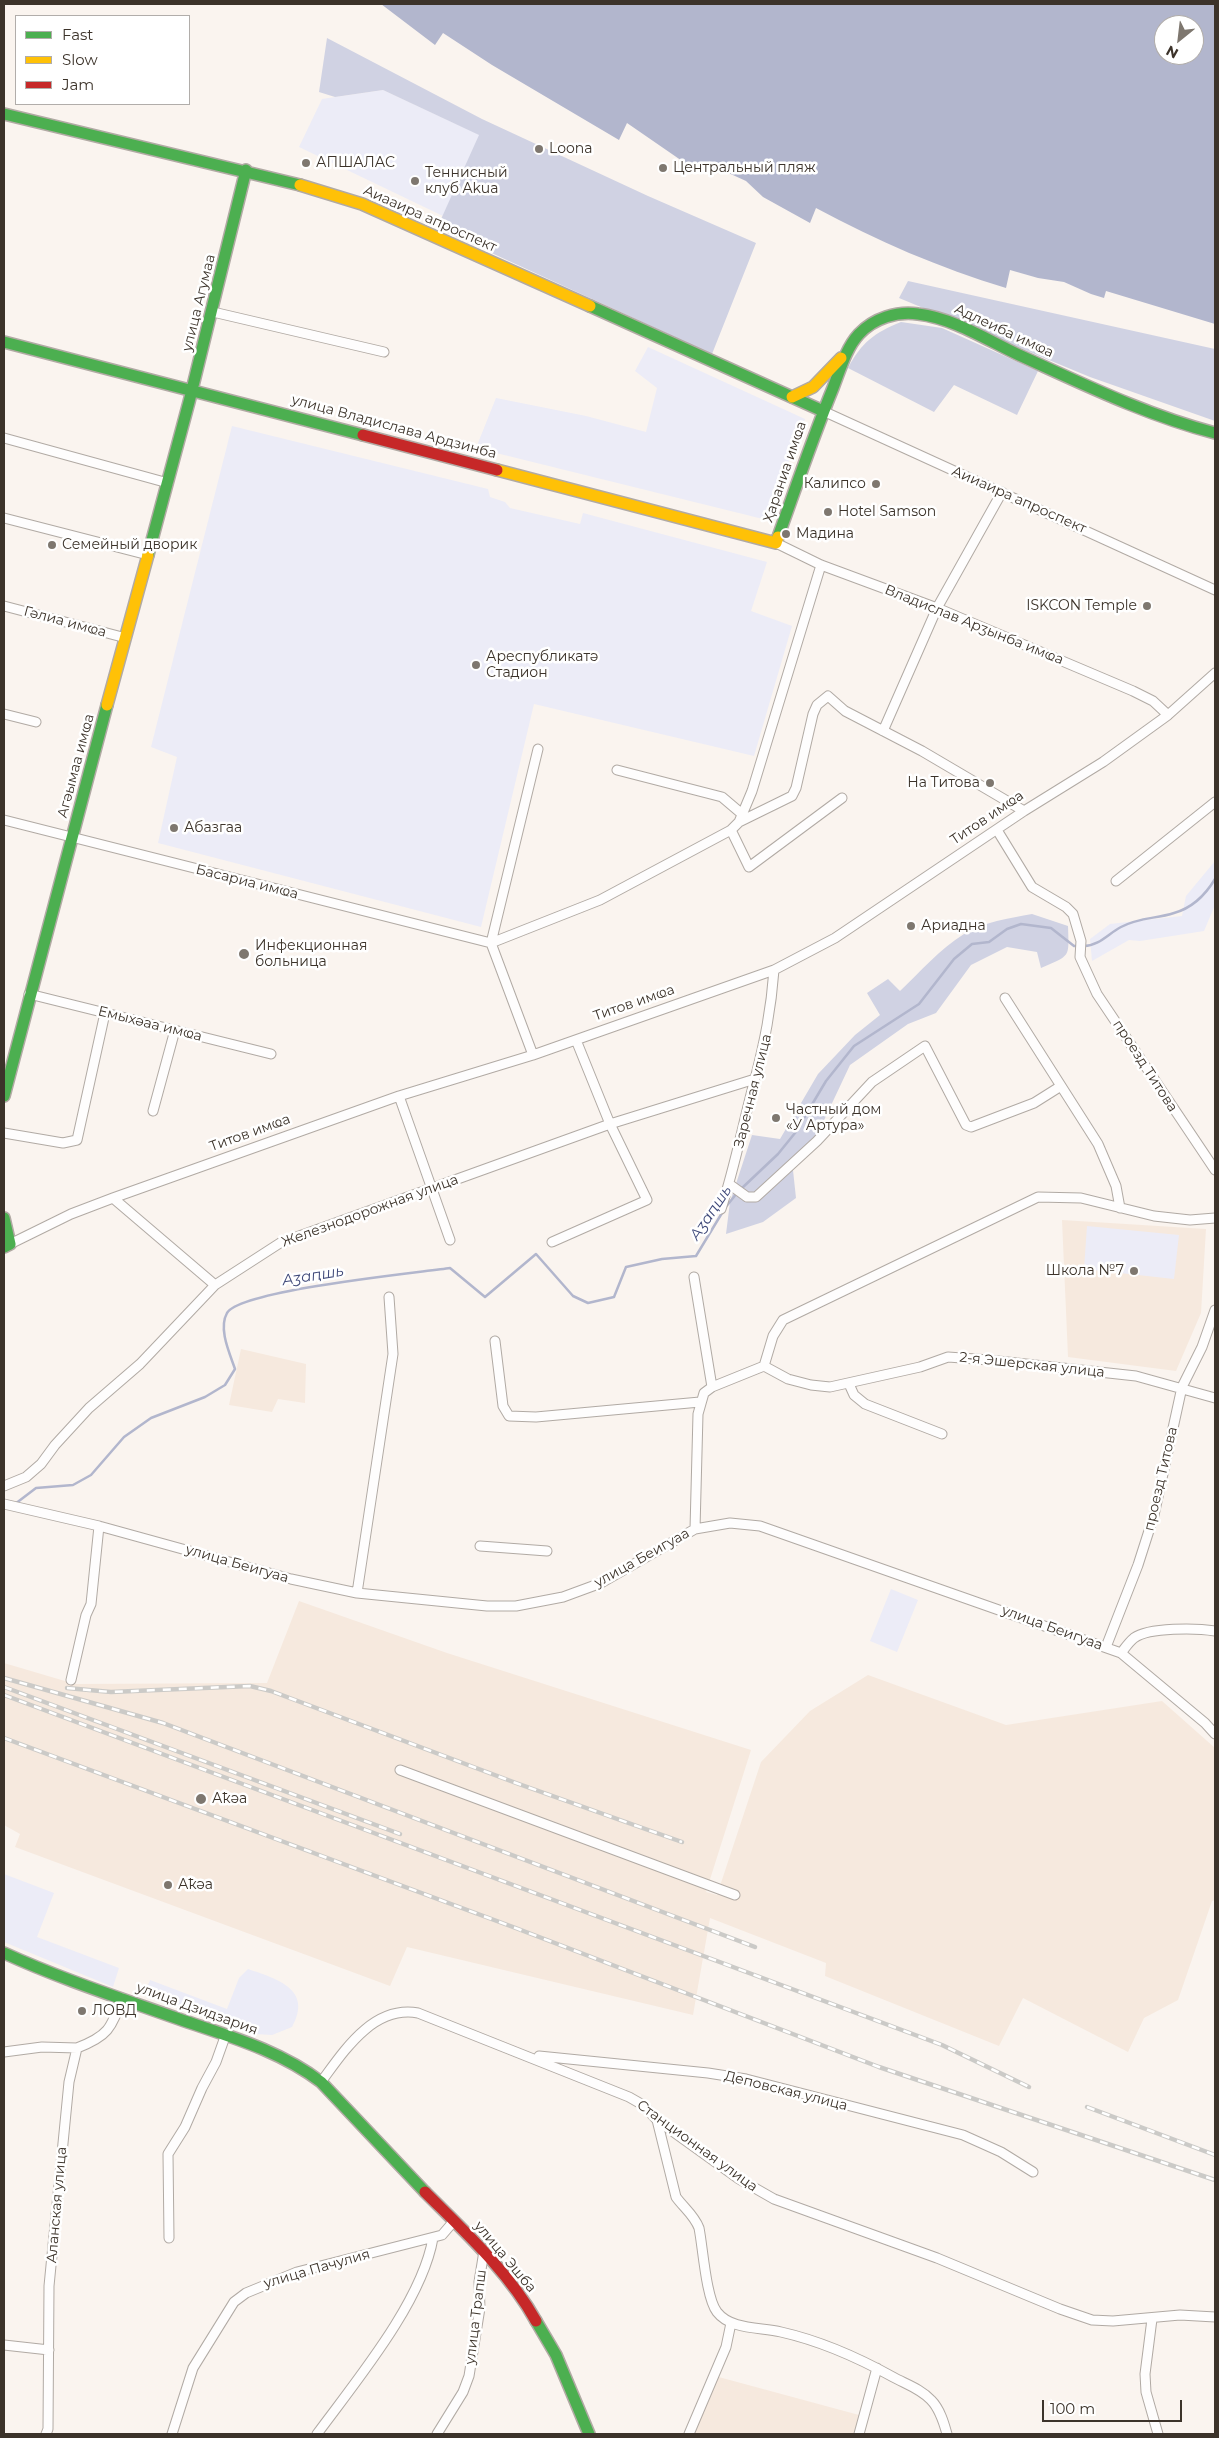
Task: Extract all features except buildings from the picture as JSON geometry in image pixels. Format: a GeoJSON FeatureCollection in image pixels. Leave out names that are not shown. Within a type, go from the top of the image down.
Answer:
{"type":"FeatureCollection","features":[{"type":"Feature","properties":{"kind":"main road","name":"Аиааира апроспект"},"geometry":{"type":"LineString","coordinates":[[4,114],[246,170],[316,188],[362,204],[823,411]]}},
{"type":"Feature","properties":{"kind":"main road","name":"улица Агумаа"},"geometry":{"type":"LineString","coordinates":[[179,444],[213,312],[246,170]]}},
{"type":"Feature","properties":{"kind":"main road","name":"Адлеиба имҩа"},"geometry":{"type":"LineString","coordinates":[[823,411],[848,351],[864,329],[885,316],[895,313],[907,313],[934,316],[1119,401],[1180,424],[1215,433]]}},
{"type":"Feature","properties":{"kind":"main road","name":"улица Владислава Ардзинба"},"geometry":{"type":"LineString","coordinates":[[4,342],[776,544]]}},
{"type":"Feature","properties":{"kind":"main road"},"geometry":{"type":"LineString","coordinates":[[792,397],[800,396],[813,388],[848,351]]}},
{"type":"Feature","properties":{"kind":"main road","name":"Ҳараниа имҩа"},"geometry":{"type":"LineString","coordinates":[[776,544],[823,411]]}},
{"type":"Feature","properties":{"kind":"main road","name":"Агәымаа имҩа"},"geometry":{"type":"LineString","coordinates":[[4,1096],[29,994],[179,444]]}},
{"type":"Feature","properties":{"kind":"main road"},"geometry":{"type":"LineString","coordinates":[[4,1218],[7,1246]]}},
{"type":"Feature","properties":{"kind":"main road","name":"улица Дзидзария"},"geometry":{"type":"LineString","coordinates":[[4,1953],[55,1976],[226,2034],[301,2067],[321,2082],[362,2124]]}},
{"type":"Feature","properties":{"kind":"main road","name":"улица Эшба"},"geometry":{"type":"LineString","coordinates":[[362,2124],[408,2176],[484,2251],[542,2329],[569,2384],[588,2434]]}},
{"type":"Feature","properties":{"kind":"street"},"geometry":{"type":"LineString","coordinates":[[213,312],[384,352]]}},
{"type":"Feature","properties":{"kind":"street","name":"Аииаира апроспект"},"geometry":{"type":"LineString","coordinates":[[823,411],[1215,590]]}},
{"type":"Feature","properties":{"kind":"street"},"geometry":{"type":"LineString","coordinates":[[4,438],[168,483]]}},
{"type":"Feature","properties":{"kind":"street"},"geometry":{"type":"LineString","coordinates":[[883,731],[937,608],[1002,492]]}},
{"type":"Feature","properties":{"kind":"street"},"geometry":{"type":"LineString","coordinates":[[4,518],[148,555]]}},
{"type":"Feature","properties":{"kind":"street","name":"Владислав Арӡынба имҩа"},"geometry":{"type":"LineString","coordinates":[[776,544],[821,565],[937,608],[1134,691],[1153,702],[1168,715]]}},
{"type":"Feature","properties":{"kind":"street"},"geometry":{"type":"LineString","coordinates":[[491,943],[600,900],[731,830],[741,818],[752,791],[788,679],[821,565]]}},
{"type":"Feature","properties":{"kind":"street","name":"Гәлиа имҩа"},"geometry":{"type":"LineString","coordinates":[[4,606],[126,638]]}},
{"type":"Feature","properties":{"kind":"street","name":"Титов имҩа"},"geometry":{"type":"LineString","coordinates":[[7,1246],[71,1214],[113,1198],[399,1096],[576,1040],[774,970],[835,938],[1024,811],[1103,762],[1168,715],[1215,673]]}},
{"type":"Feature","properties":{"kind":"street"},"geometry":{"type":"LineString","coordinates":[[741,818],[792,796],[796,788],[813,714],[817,705],[828,696],[846,711],[1024,811]]}},
{"type":"Feature","properties":{"kind":"street"},"geometry":{"type":"LineString","coordinates":[[4,714],[36,722]]}},
{"type":"Feature","properties":{"kind":"street"},"geometry":{"type":"LineString","coordinates":[[533,1054],[491,943],[538,749]]}},
{"type":"Feature","properties":{"kind":"street"},"geometry":{"type":"LineString","coordinates":[[617,770],[722,797],[741,818]]}},
{"type":"Feature","properties":{"kind":"street"},"geometry":{"type":"LineString","coordinates":[[731,830],[749,867],[842,798]]}},
{"type":"Feature","properties":{"kind":"street"},"geometry":{"type":"LineString","coordinates":[[1116,881],[1215,802]]}},
{"type":"Feature","properties":{"kind":"street","name":"Басариа имҩа"},"geometry":{"type":"LineString","coordinates":[[4,820],[491,943]]}},
{"type":"Feature","properties":{"kind":"street","name":"проезд Титова"},"geometry":{"type":"LineString","coordinates":[[997,830],[1032,887],[1066,907],[1073,914],[1080,941],[1080,958],[1097,994],[1215,1170]]}},
{"type":"Feature","properties":{"kind":"street","name":"Заречная улица"},"geometry":{"type":"LineString","coordinates":[[721,1210],[732,1186],[754,1079],[770,1018],[774,970]]}},
{"type":"Feature","properties":{"kind":"street","name":"Емыхәаа имҩа"},"geometry":{"type":"LineString","coordinates":[[29,994],[271,1054]]}},
{"type":"Feature","properties":{"kind":"street"},"geometry":{"type":"LineString","coordinates":[[1005,998],[1098,1144],[1116,1186],[1120,1208]]}},
{"type":"Feature","properties":{"kind":"street"},"geometry":{"type":"LineString","coordinates":[[4,1134],[63,1144],[77,1140],[105,1013]]}},
{"type":"Feature","properties":{"kind":"street"},"geometry":{"type":"LineString","coordinates":[[153,1111],[175,1030]]}},
{"type":"Feature","properties":{"kind":"street"},"geometry":{"type":"LineString","coordinates":[[552,1242],[647,1200],[610,1124],[576,1040]]}},
{"type":"Feature","properties":{"kind":"street"},"geometry":{"type":"LineString","coordinates":[[732,1186],[747,1198],[756,1197],[817,1142],[872,1082],[925,1046],[966,1125],[972,1127],[1034,1103],[1061,1086]]}},
{"type":"Feature","properties":{"kind":"street","name":"Железнодорожная улица"},"geometry":{"type":"LineString","coordinates":[[4,1486],[26,1477],[41,1464],[55,1445],[90,1408],[140,1364],[215,1284],[280,1243],[610,1124],[754,1079]]}},
{"type":"Feature","properties":{"kind":"street"},"geometry":{"type":"LineString","coordinates":[[399,1096],[450,1240]]}},
{"type":"Feature","properties":{"kind":"street"},"geometry":{"type":"LineString","coordinates":[[695,1529],[698,1414],[700,1402],[704,1393],[712,1387],[764,1366],[773,1336],[783,1320],[1038,1197],[1081,1198],[1154,1216],[1190,1220],[1215,1218]]}},
{"type":"Feature","properties":{"kind":"street"},"geometry":{"type":"LineString","coordinates":[[113,1198],[215,1284]]}},
{"type":"Feature","properties":{"kind":"street"},"geometry":{"type":"LineString","coordinates":[[694,1277],[712,1387]]}},
{"type":"Feature","properties":{"kind":"street"},"geometry":{"type":"LineString","coordinates":[[357,1593],[392,1354],[389,1297]]}},
{"type":"Feature","properties":{"kind":"street","name":"проезд Титова"},"geometry":{"type":"LineString","coordinates":[[1106,1647],[1138,1565],[1154,1515],[1182,1387],[1202,1347],[1215,1310]]}},
{"type":"Feature","properties":{"kind":"street"},"geometry":{"type":"LineString","coordinates":[[495,1341],[503,1406],[509,1416],[536,1417],[700,1402]]}},
{"type":"Feature","properties":{"kind":"street","name":"2-я Эшерская улица"},"geometry":{"type":"LineString","coordinates":[[764,1366],[788,1379],[811,1385],[830,1387],[920,1367],[948,1357],[1136,1376],[1182,1387],[1215,1398]]}},
{"type":"Feature","properties":{"kind":"street"},"geometry":{"type":"LineString","coordinates":[[848,1384],[854,1395],[865,1404],[942,1434]]}},
{"type":"Feature","properties":{"kind":"street","name":"улица Беигуаа"},"geometry":{"type":"LineString","coordinates":[[4,1504],[99,1526],[291,1579],[357,1593],[487,1606],[525,1604],[563,1597],[601,1583],[695,1529],[730,1523],[760,1526],[1121,1652],[1205,1723],[1215,1734]]}},
{"type":"Feature","properties":{"kind":"street"},"geometry":{"type":"LineString","coordinates":[[71,1680],[86,1615],[91,1604],[99,1526]]}},
{"type":"Feature","properties":{"kind":"street"},"geometry":{"type":"LineString","coordinates":[[480,1546],[547,1551]]}},
{"type":"Feature","properties":{"kind":"street"},"geometry":{"type":"LineString","coordinates":[[1121,1652],[1135,1637],[1152,1633],[1201,1628],[1215,1631]]}},
{"type":"Feature","properties":{"kind":"street"},"geometry":{"type":"LineString","coordinates":[[400,1770],[511,1809],[735,1895]]}},
{"type":"Feature","properties":{"kind":"street"},"geometry":{"type":"LineString","coordinates":[[4,2052],[42,2047],[77,2048],[96,2041],[107,2033],[122,1998]]}},
{"type":"Feature","properties":{"kind":"street","name":"Станционная улица"},"geometry":{"type":"LineString","coordinates":[[321,2082],[352,2040],[362,2032],[390,2016],[408,2011],[418,2013],[629,2097],[643,2105],[657,2120],[739,2179],[774,2198],[937,2258],[1092,2320],[1152,2319],[1180,2315],[1215,2317]]}},
{"type":"Feature","properties":{"kind":"street"},"geometry":{"type":"LineString","coordinates":[[169,2238],[168,2154],[185,2127],[216,2062],[226,2034]]}},
{"type":"Feature","properties":{"kind":"street","name":"Аланская улица"},"geometry":{"type":"LineString","coordinates":[[46,2434],[48,2429],[49,2286],[69,2082],[77,2048]]}},
{"type":"Feature","properties":{"kind":"street","name":"Деповская улица"},"geometry":{"type":"LineString","coordinates":[[527,2055],[708,2073],[746,2079],[963,2135],[1001,2152],[1033,2172]]}},
{"type":"Feature","properties":{"kind":"street"},"geometry":{"type":"LineString","coordinates":[[657,2120],[676,2197],[683,2207],[695,2216],[699,2228],[711,2303],[723,2318],[731,2322],[812,2340],[877,2368],[915,2387],[933,2401],[944,2422],[947,2434]]}},
{"type":"Feature","properties":{"kind":"street","name":"улица Пачулия"},"geometry":{"type":"LineString","coordinates":[[172,2434],[194,2368],[234,2302],[246,2292],[297,2272],[442,2235],[454,2221]]}},
{"type":"Feature","properties":{"kind":"street"},"geometry":{"type":"LineString","coordinates":[[316,2434],[364,2370],[410,2298],[422,2277],[433,2238]]}},
{"type":"Feature","properties":{"kind":"street","name":"улица Трапш"},"geometry":{"type":"LineString","coordinates":[[436,2434],[463,2392],[469,2376],[480,2308],[479,2282],[484,2251]]}},
{"type":"Feature","properties":{"kind":"street"},"geometry":{"type":"LineString","coordinates":[[1152,2319],[1145,2374],[1146,2392],[1158,2434]]}},
{"type":"Feature","properties":{"kind":"street"},"geometry":{"type":"LineString","coordinates":[[689,2434],[726,2347],[731,2322]]}},
{"type":"Feature","properties":{"kind":"street"},"geometry":{"type":"LineString","coordinates":[[4,2345],[49,2350]]}},
{"type":"Feature","properties":{"kind":"street"},"geometry":{"type":"LineString","coordinates":[[860,2434],[877,2368]]}},
{"type":"Feature","properties":{"kind":"shaded area"},"geometry":{"type":"Polygon","coordinates":[[[381,4],[1215,4],[1215,324],[1106,291],[1104,298],[1064,282],[1038,278],[1010,270],[1006,288],[957,272],[909,253],[862,232],[816,208],[810,223],[763,197],[746,181],[724,171],[715,174],[685,163],[627,123],[619,140],[492,65],[443,33],[435,45],[381,4]]]}},
{"type":"Feature","properties":{"kind":"shaded area"},"geometry":{"type":"Polygon","coordinates":[[[327,38],[482,119],[648,196],[756,243],[712,354],[437,228],[479,135],[383,90],[335,97],[319,92],[327,38]]]}},
{"type":"Feature","properties":{"kind":"shaded area","name":"Теннисный клуб Akua"},"geometry":{"type":"Polygon","coordinates":[[[383,90],[480,135],[443,216],[299,147],[322,99],[383,90]]]}},
{"type":"Feature","properties":{"kind":"shaded area"},"geometry":{"type":"Polygon","coordinates":[[[908,281],[1215,349],[1215,421],[1090,377],[899,298],[908,281]]]}},
{"type":"Feature","properties":{"kind":"shaded area"},"geometry":{"type":"Polygon","coordinates":[[[901,322],[942,328],[1038,371],[1017,415],[954,385],[934,412],[848,368],[858,351],[870,339],[883,330],[901,322]]]}},
{"type":"Feature","properties":{"kind":"shaded area"},"geometry":{"type":"Polygon","coordinates":[[[648,347],[805,419],[767,520],[476,448],[496,398],[586,416],[646,432],[657,388],[635,371],[648,347]]]}},
{"type":"Feature","properties":{"kind":"shaded area","name":"Ареспубликатә Стадион"},"geometry":{"type":"Polygon","coordinates":[[[232,426],[488,489],[490,497],[505,502],[510,508],[580,524],[583,513],[767,562],[751,611],[792,626],[754,756],[534,704],[481,927],[158,843],[177,757],[151,747],[232,426]]]}},
{"type":"Feature","properties":{"kind":"shaded area"},"geometry":{"type":"Polygon","coordinates":[[[1215,861],[1215,905],[1204,931],[1140,941],[1129,940],[1092,961],[1090,939],[1110,924],[1182,916],[1186,896],[1215,861]]]}},
{"type":"Feature","properties":{"kind":"shaded area"},"geometry":{"type":"Polygon","coordinates":[[[1032,914],[1068,926],[1068,950],[1066,954],[1041,968],[1037,952],[1007,947],[971,965],[936,1013],[908,1024],[850,1065],[818,1133],[792,1161],[796,1198],[763,1222],[726,1234],[730,1202],[752,1135],[780,1139],[818,1074],[855,1035],[880,1015],[867,993],[888,979],[900,991],[938,954],[964,934],[988,923],[1032,914]]]}},
{"type":"Feature","properties":{"kind":"shaded area","name":"Школа №7"},"geometry":{"type":"Polygon","coordinates":[[[1062,1220],[1206,1229],[1201,1313],[1176,1371],[1068,1357],[1062,1220]]]}},
{"type":"Feature","properties":{"kind":"shaded area"},"geometry":{"type":"Polygon","coordinates":[[[1087,1226],[1179,1235],[1174,1279],[1084,1269],[1087,1226]]]}},
{"type":"Feature","properties":{"kind":"shaded area"},"geometry":{"type":"Polygon","coordinates":[[[241,1349],[306,1364],[305,1403],[278,1399],[272,1412],[229,1405],[241,1349]]]}},
{"type":"Feature","properties":{"kind":"shaded area"},"geometry":{"type":"Polygon","coordinates":[[[891,1589],[918,1600],[897,1652],[870,1641],[891,1589]]]}},
{"type":"Feature","properties":{"kind":"shaded area"},"geometry":{"type":"Polygon","coordinates":[[[299,1601],[447,1653],[751,1750],[706,1892],[717,1895],[761,1762],[810,1711],[868,1675],[1006,1725],[1162,1701],[1215,1748],[1215,1900],[1212,1901],[1178,2000],[1144,2018],[1128,2052],[1023,1998],[999,2046],[825,1976],[826,1963],[710,1918],[693,2015],[407,1947],[390,1986],[15,1847],[20,1834],[4,1825],[4,1663],[75,1684],[267,1683],[299,1601]]]}},
{"type":"Feature","properties":{"kind":"shaded area"},"geometry":{"type":"Polygon","coordinates":[[[4,1874],[54,1893],[37,1937],[119,1968],[113,1987],[4,1942],[4,1874]]]}},
{"type":"Feature","properties":{"kind":"shaded area"},"geometry":{"type":"Polygon","coordinates":[[[248,1969],[280,1982],[295,1995],[298,2003],[297,2014],[292,2027],[272,2035],[255,2034],[144,1995],[150,1980],[227,2009],[239,1978],[248,1969]]]}},
{"type":"Feature","properties":{"kind":"shaded area"},"geometry":{"type":"Polygon","coordinates":[[[715,2376],[859,2415],[855,2434],[693,2434],[715,2376]]]}},
{"type":"Feature","properties":{"kind":"waterway","name":"Аӡаԥшь"},"geometry":{"type":"LineString","coordinates":[[1084,946],[1099,942],[1128,924],[1167,915],[1187,908],[1203,895],[1215,879]]}},
{"type":"Feature","properties":{"kind":"waterway","name":"Аӡаԥшь"},"geometry":{"type":"LineString","coordinates":[[741,1189],[778,1154],[795,1133],[826,1081],[854,1046],[919,1004],[954,959],[972,944],[989,942],[1007,929],[1021,924],[1051,928],[1074,946],[1078,946]]}},
{"type":"Feature","properties":{"kind":"waterway","name":"Аӡаԥшь"},"geometry":{"type":"LineString","coordinates":[[15,1504],[36,1488],[73,1485],[91,1475],[124,1437],[151,1418],[205,1397],[225,1385],[235,1369],[224,1334],[225,1319],[227,1313],[239,1305],[263,1297],[295,1290],[368,1278],[450,1268],[485,1297],[536,1254],[573,1296],[588,1303],[614,1297],[626,1267],[662,1259],[696,1256],[725,1208],[737,1193]]}},
{"type":"Feature","properties":{"kind":"railway"},"geometry":{"type":"LineString","coordinates":[[4,1678],[163,1723],[755,1947]]}},
{"type":"Feature","properties":{"kind":"railway"},"geometry":{"type":"LineString","coordinates":[[67,1688],[111,1692],[250,1686],[271,1691],[516,1783],[682,1842]]}},
{"type":"Feature","properties":{"kind":"railway"},"geometry":{"type":"LineString","coordinates":[[4,1687],[400,1834]]}},
{"type":"Feature","properties":{"kind":"railway"},"geometry":{"type":"LineString","coordinates":[[4,1695],[942,2045],[1029,2087]]}},
{"type":"Feature","properties":{"kind":"railway"},"geometry":{"type":"LineString","coordinates":[[4,1738],[513,1927],[879,2067],[1215,2180]]}},
{"type":"Feature","properties":{"kind":"railway"},"geometry":{"type":"LineString","coordinates":[[1087,2107],[1215,2155]]}},
{"type":"Feature","properties":{"kind":"traffic: fast"},"geometry":{"type":"LineString","coordinates":[[4,114],[300,185]]}},
{"type":"Feature","properties":{"kind":"traffic: fast"},"geometry":{"type":"LineString","coordinates":[[148,555],[189,402],[246,170]]}},
{"type":"Feature","properties":{"kind":"traffic: fast"},"geometry":{"type":"LineString","coordinates":[[590,306],[823,411]]}},
{"type":"Feature","properties":{"kind":"traffic: fast"},"geometry":{"type":"LineString","coordinates":[[778,537],[847,352],[854,340],[865,328],[879,320],[894,315],[910,313],[944,320],[970,330],[1019,355],[1115,398],[1189,426],[1215,433]]}},
{"type":"Feature","properties":{"kind":"traffic: fast"},"geometry":{"type":"LineString","coordinates":[[4,342],[363,435]]}},
{"type":"Feature","properties":{"kind":"traffic: fast"},"geometry":{"type":"LineString","coordinates":[[4,1096],[107,705]]}},
{"type":"Feature","properties":{"kind":"traffic: fast"},"geometry":{"type":"LineString","coordinates":[[4,1218],[10,1244],[4,1247]]}},
{"type":"Feature","properties":{"kind":"traffic: fast"},"geometry":{"type":"LineString","coordinates":[[4,1953],[91,1988],[253,2045],[288,2061],[321,2082],[425,2192]]}},
{"type":"Feature","properties":{"kind":"traffic: fast"},"geometry":{"type":"LineString","coordinates":[[536,2321],[556,2355],[589,2434]]}},
{"type":"Feature","properties":{"kind":"traffic: slow"},"geometry":{"type":"LineString","coordinates":[[300,185],[362,204],[590,306]]}},
{"type":"Feature","properties":{"kind":"traffic: slow"},"geometry":{"type":"LineString","coordinates":[[792,397],[813,387],[841,358]]}},
{"type":"Feature","properties":{"kind":"traffic: slow"},"geometry":{"type":"LineString","coordinates":[[497,470],[776,543],[778,537]]}},
{"type":"Feature","properties":{"kind":"traffic: slow"},"geometry":{"type":"LineString","coordinates":[[107,705],[148,555]]}},
{"type":"Feature","properties":{"kind":"traffic: jam"},"geometry":{"type":"LineString","coordinates":[[363,435],[497,470]]}},
{"type":"Feature","properties":{"kind":"traffic: jam"},"geometry":{"type":"LineString","coordinates":[[425,2192],[499,2269],[536,2321]]}},
{"type":"Feature","properties":{"kind":"place","name":"Loona"},"geometry":{"type":"Point","coordinates":[539,149]}},
{"type":"Feature","properties":{"kind":"place","name":"АПШАЛАС"},"geometry":{"type":"Point","coordinates":[306,163]}},
{"type":"Feature","properties":{"kind":"place","name":"Центральный пляж"},"geometry":{"type":"Point","coordinates":[663,168]}},
{"type":"Feature","properties":{"kind":"place","name":"Теннисный клуб Akua"},"geometry":{"type":"Point","coordinates":[415,181]}},
{"type":"Feature","properties":{"kind":"place","name":"Калипсо"},"geometry":{"type":"Point","coordinates":[876,484]}},
{"type":"Feature","properties":{"kind":"place","name":"Hotel Samson"},"geometry":{"type":"Point","coordinates":[828,512]}},
{"type":"Feature","properties":{"kind":"place","name":"Мадина"},"geometry":{"type":"Point","coordinates":[786,534]}},
{"type":"Feature","properties":{"kind":"place","name":"Семейный дворик"},"geometry":{"type":"Point","coordinates":[52,545]}},
{"type":"Feature","properties":{"kind":"place","name":"ISKCON Temple"},"geometry":{"type":"Point","coordinates":[1147,606]}},
{"type":"Feature","properties":{"kind":"place","name":"Ареспубликатә Стадион"},"geometry":{"type":"Point","coordinates":[476,665]}},
{"type":"Feature","properties":{"kind":"place","name":"На Титова"},"geometry":{"type":"Point","coordinates":[990,783]}},
{"type":"Feature","properties":{"kind":"place","name":"Абазгаа"},"geometry":{"type":"Point","coordinates":[174,828]}},
{"type":"Feature","properties":{"kind":"place","name":"Ариадна"},"geometry":{"type":"Point","coordinates":[911,926]}},
{"type":"Feature","properties":{"kind":"place","name":"Инфекционная больница"},"geometry":{"type":"Point","coordinates":[244,954]}},
{"type":"Feature","properties":{"kind":"place","name":"Частный дом «У Артура»"},"geometry":{"type":"Point","coordinates":[776,1118]}},
{"type":"Feature","properties":{"kind":"place","name":"Школа №7"},"geometry":{"type":"Point","coordinates":[1134,1271]}},
{"type":"Feature","properties":{"kind":"place","name":"Аҟəа"},"geometry":{"type":"Point","coordinates":[201,1799]}},
{"type":"Feature","properties":{"kind":"place","name":"Аҟәа"},"geometry":{"type":"Point","coordinates":[168,1885]}},
{"type":"Feature","properties":{"kind":"place","name":"ЛОВД"},"geometry":{"type":"Point","coordinates":[82,2011]}}]}
